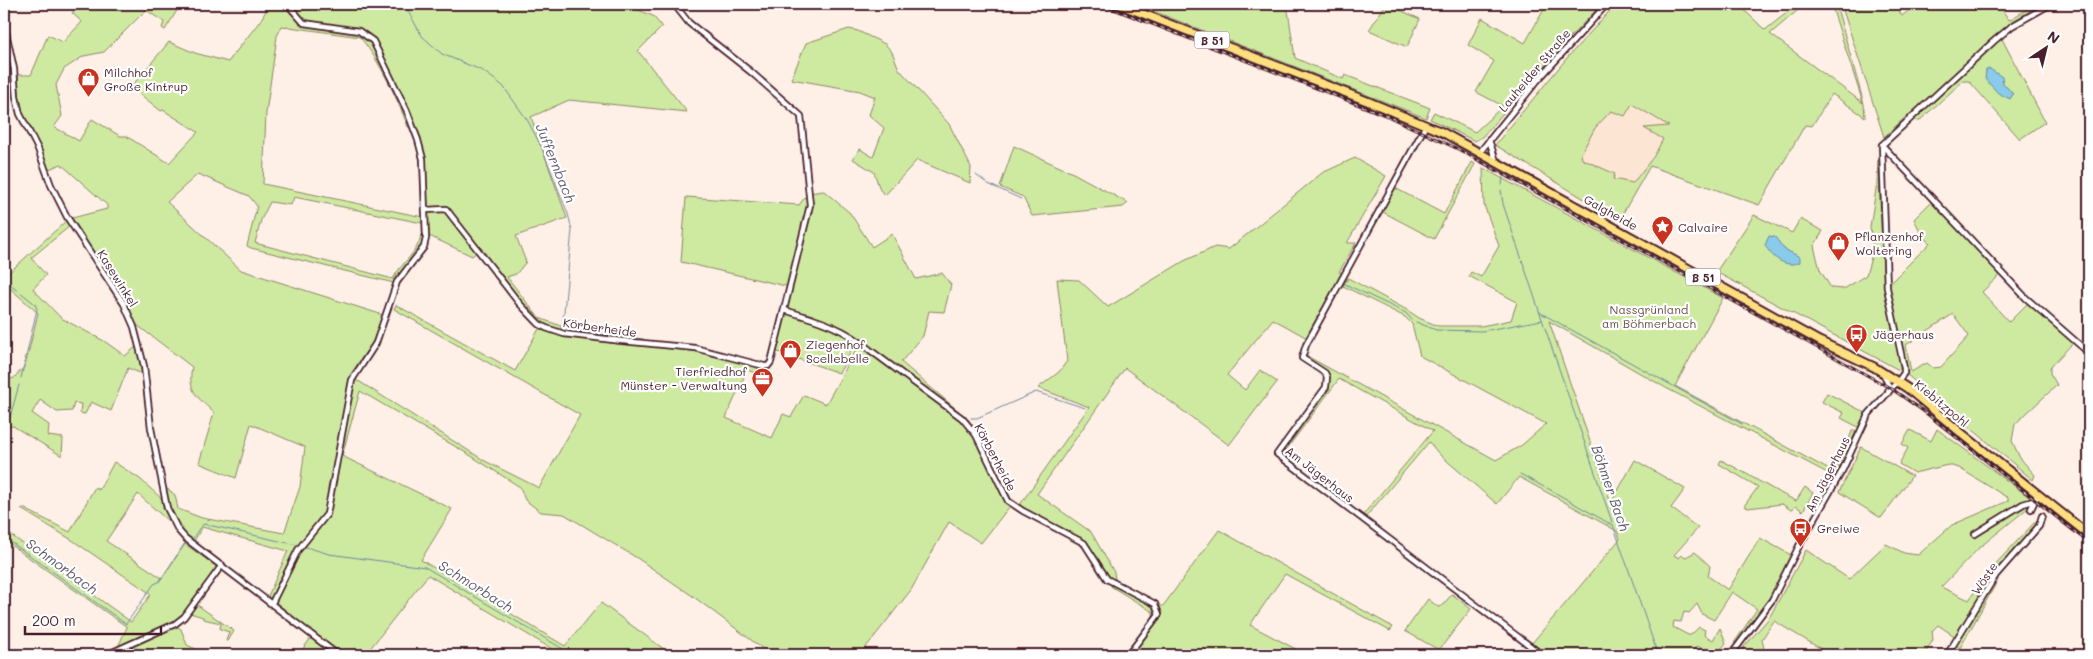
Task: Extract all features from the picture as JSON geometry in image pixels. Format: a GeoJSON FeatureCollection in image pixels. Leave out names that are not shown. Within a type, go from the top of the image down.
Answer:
{"type":"FeatureCollection","features":[{"type":"Feature","properties":{"kind":"main road","name":"Galgheide"},"geometry":{"type":"LineString","coordinates":[[1118,4],[1426,125],[1480,152],[1810,336],[1898,381]]}},
{"type":"Feature","properties":{"kind":"main road","name":"Kiebitzpohl"},"geometry":{"type":"LineString","coordinates":[[1898,381],[2089,535]]}},
{"type":"Feature","properties":{"kind":"street"},"geometry":{"type":"LineString","coordinates":[[272,603],[298,550],[326,514],[352,380],[376,343],[397,282],[424,247],[426,238],[423,160],[418,140],[407,111],[373,41],[359,31],[304,23],[290,7],[290,4]]}},
{"type":"Feature","properties":{"kind":"street","name":"Körberheide"},"geometry":{"type":"LineString","coordinates":[[426,210],[446,208],[532,317],[546,328],[564,334],[695,348],[768,366],[771,362],[810,205],[801,116],[752,72],[689,23],[674,4]]}},
{"type":"Feature","properties":{"kind":"street","name":"Lauheider Straße"},"geometry":{"type":"LineString","coordinates":[[1480,152],[1562,52],[1607,4]]}},
{"type":"Feature","properties":{"kind":"street"},"geometry":{"type":"LineString","coordinates":[[2051,4],[2012,26],[1994,41],[1882,145],[2026,298],[2089,353]]}},
{"type":"Feature","properties":{"kind":"street","name":"Kasewinkel"},"geometry":{"type":"LineString","coordinates":[[4,23],[14,69],[16,97],[20,114],[38,149],[51,185],[67,217],[124,304],[134,327],[144,366],[151,428],[167,508],[178,530],[185,538],[338,655]]}},
{"type":"Feature","properties":{"kind":"street","name":"Am Jägerhaus"},"geometry":{"type":"LineString","coordinates":[[1426,125],[1306,345],[1302,358],[1325,373],[1327,377],[1326,387],[1277,454],[1542,655]]}},
{"type":"Feature","properties":{"kind":"street"},"geometry":{"type":"LineString","coordinates":[[1489,140],[1496,161]]}},
{"type":"Feature","properties":{"kind":"street","name":"Kiebitzpohl"},"geometry":{"type":"LineString","coordinates":[[1882,145],[1887,288],[1904,368],[1904,374],[1898,381]]}},
{"type":"Feature","properties":{"kind":"street","name":"Körberheide"},"geometry":{"type":"LineString","coordinates":[[784,310],[830,324],[856,338],[962,418],[976,435],[1008,501],[1084,543],[1106,579],[1155,604],[1159,614],[1128,655]]}},
{"type":"Feature","properties":{"kind":"street"},"geometry":{"type":"LineString","coordinates":[[1883,372],[1888,381],[1888,393]]}},
{"type":"Feature","properties":{"kind":"street","name":"Am Jägerhaus"},"geometry":{"type":"LineString","coordinates":[[1731,655],[1772,600],[1799,546],[1842,471],[1868,415],[1898,381]]}},
{"type":"Feature","properties":{"kind":"street"},"geometry":{"type":"LineString","coordinates":[[2031,509],[2033,501],[2038,494]]}},
{"type":"Feature","properties":{"kind":"street"},"geometry":{"type":"LineString","coordinates":[[1975,534],[2023,504],[2033,501]]}},
{"type":"Feature","properties":{"kind":"street","name":"Wöste"},"geometry":{"type":"LineString","coordinates":[[1948,655],[1996,575],[2039,526],[2042,516]]}},
{"type":"Feature","properties":{"kind":"street"},"geometry":{"type":"LineString","coordinates":[[106,655],[175,624],[184,617],[222,565]]}},
{"type":"Feature","properties":{"kind":"shaded area"},"geometry":{"type":"Polygon","coordinates":[[[1098,4],[1105,4],[1412,124],[1481,160],[1480,162],[1409,125],[1098,4]]]}},
{"type":"Feature","properties":{"kind":"shaded area"},"geometry":{"type":"Polygon","coordinates":[[[1632,104],[1670,126],[1645,129],[1663,138],[1654,156],[1632,183],[1612,179],[1615,174],[1582,159],[1581,154],[1595,128],[1611,111],[1632,104]]]}},
{"type":"Feature","properties":{"kind":"green space"},"geometry":{"type":"Polygon","coordinates":[[[80,4],[181,4],[165,30],[162,28],[164,22],[146,10],[104,52],[84,56],[64,69],[56,85],[62,116],[54,127],[79,141],[92,119],[120,136],[126,136],[169,163],[198,132],[163,110],[161,111],[131,87],[169,42],[195,53],[228,62],[260,21],[270,4],[288,4],[303,24],[355,31],[367,39],[389,76],[411,127],[408,127],[381,68],[360,37],[282,26],[277,36],[266,113],[263,184],[423,217],[422,223],[294,197],[291,205],[270,202],[261,220],[255,243],[393,279],[413,253],[421,235],[423,236],[422,247],[394,283],[247,246],[257,206],[249,196],[198,174],[167,202],[241,270],[383,315],[372,343],[348,378],[360,382],[485,461],[539,488],[580,415],[394,309],[396,305],[515,371],[540,327],[564,335],[698,351],[759,366],[756,373],[747,370],[726,418],[772,438],[783,414],[791,417],[804,395],[826,404],[857,348],[854,346],[839,373],[775,351],[790,287],[681,262],[686,197],[799,205],[808,193],[824,191],[850,213],[872,247],[892,234],[916,279],[942,273],[951,285],[944,312],[929,311],[923,336],[901,362],[969,420],[1013,502],[981,543],[949,522],[911,590],[863,651],[868,655],[771,655],[694,597],[637,558],[564,514],[541,512],[525,500],[520,487],[468,454],[360,391],[342,456],[452,509],[421,560],[565,646],[601,603],[672,655],[553,655],[557,652],[428,575],[365,655],[342,655],[268,596],[288,551],[202,527],[193,543],[186,536],[171,512],[168,521],[138,494],[106,541],[162,578],[185,544],[217,567],[183,615],[174,623],[117,649],[127,627],[4,540],[4,530],[131,622],[151,594],[72,540],[21,509],[23,508],[70,532],[95,487],[99,490],[114,462],[140,479],[162,499],[162,488],[166,488],[175,495],[178,509],[202,518],[284,533],[300,487],[305,447],[251,424],[236,478],[199,463],[214,413],[195,393],[191,382],[192,367],[137,325],[126,303],[72,218],[107,209],[107,205],[61,164],[47,170],[21,112],[18,75],[31,75],[48,35],[63,42],[82,22],[72,13],[80,4]]]}},
{"type":"Feature","properties":{"kind":"green space"},"geometry":{"type":"Polygon","coordinates":[[[292,4],[624,4],[653,16],[662,27],[638,51],[687,112],[569,100],[531,117],[567,218],[516,236],[526,262],[516,274],[507,277],[539,318],[561,326],[562,331],[546,327],[540,323],[479,250],[472,256],[427,235],[425,160],[420,139],[409,111],[374,40],[358,28],[305,22],[292,7],[292,4]]]}},
{"type":"Feature","properties":{"kind":"green space"},"geometry":{"type":"Polygon","coordinates":[[[1135,4],[1287,4],[1295,58],[1343,79],[1345,75],[1430,108],[1426,118],[1135,4]]]}},
{"type":"Feature","properties":{"kind":"green space"},"geometry":{"type":"Polygon","coordinates":[[[1386,4],[1420,19],[1407,47],[1369,30],[1386,4]]]}},
{"type":"Feature","properties":{"kind":"green space"},"geometry":{"type":"Polygon","coordinates":[[[1547,4],[1602,4],[1482,137],[1475,141],[1430,119],[1434,112],[1475,132],[1503,106],[1476,92],[1494,61],[1468,45],[1482,18],[1525,43],[1547,4]]]}},
{"type":"Feature","properties":{"kind":"green space"},"geometry":{"type":"Polygon","coordinates":[[[1616,4],[1738,4],[1765,30],[1798,4],[1805,4],[1770,34],[1863,103],[1831,4],[1836,4],[1864,104],[1865,117],[1832,94],[1812,126],[1805,125],[1759,205],[1650,166],[1619,220],[1495,145],[1567,58],[1616,4]],[[1632,104],[1625,116],[1611,111],[1595,128],[1581,154],[1582,159],[1615,174],[1613,179],[1633,183],[1654,156],[1663,139],[1644,128],[1669,126],[1632,104]]]}},
{"type":"Feature","properties":{"kind":"green space"},"geometry":{"type":"Polygon","coordinates":[[[1841,4],[1894,4],[1902,16],[1916,4],[1998,4],[2009,20],[2031,7],[2033,9],[2011,22],[1999,33],[2045,122],[2020,139],[1969,81],[1963,81],[1918,122],[1909,114],[1884,137],[1841,4]]]}},
{"type":"Feature","properties":{"kind":"green space"},"geometry":{"type":"Polygon","coordinates":[[[849,29],[858,31],[885,44],[892,52],[899,69],[949,124],[971,167],[970,183],[917,160],[885,195],[880,190],[874,172],[853,159],[860,149],[873,157],[884,128],[869,115],[875,97],[860,91],[791,79],[806,43],[849,29]]]}},
{"type":"Feature","properties":{"kind":"green space"},"geometry":{"type":"Polygon","coordinates":[[[1014,146],[1075,174],[1128,203],[1123,207],[1032,216],[1023,197],[1000,187],[1014,146]]]}},
{"type":"Feature","properties":{"kind":"green space"},"geometry":{"type":"Polygon","coordinates":[[[1878,156],[1884,288],[1901,367],[1899,370],[1716,272],[1754,215],[1792,233],[1800,219],[1823,231],[1814,246],[1820,270],[1831,288],[1844,289],[1866,275],[1873,251],[1870,227],[1877,183],[1878,156]]]}},
{"type":"Feature","properties":{"kind":"green space"},"geometry":{"type":"Polygon","coordinates":[[[1355,158],[1386,176],[1347,243],[1356,243],[1339,272],[1344,273],[1309,339],[1273,319],[1227,375],[1245,390],[1260,370],[1277,382],[1229,445],[1125,368],[1037,494],[1091,532],[1114,572],[1116,586],[1153,606],[1163,606],[1219,530],[1393,627],[1390,631],[1285,574],[1250,625],[1307,655],[1130,655],[1159,619],[1153,616],[1153,612],[1112,587],[1084,548],[1030,511],[1025,511],[1019,506],[1089,407],[1038,388],[1059,372],[1067,361],[1057,279],[1079,280],[1108,307],[1184,261],[1215,247],[1229,249],[1322,173],[1355,158]]]}},
{"type":"Feature","properties":{"kind":"green space"},"geometry":{"type":"Polygon","coordinates":[[[1472,162],[1475,164],[1434,239],[1381,211],[1395,188],[1444,214],[1472,162]]]}},
{"type":"Feature","properties":{"kind":"green space","name":"Nassgrünland am Böhmerbach"},"geometry":{"type":"Polygon","coordinates":[[[1483,168],[1723,298],[1675,386],[1833,472],[1841,461],[1852,431],[1856,431],[1835,477],[1666,388],[1549,321],[1611,503],[1635,460],[1685,489],[1671,508],[1698,528],[1674,555],[1679,558],[1682,555],[1686,557],[1695,552],[1710,566],[1708,576],[1728,590],[1760,538],[1791,555],[1762,613],[1737,645],[1734,643],[1757,609],[1732,592],[1714,620],[1702,614],[1697,604],[1689,613],[1684,612],[1681,622],[1674,621],[1673,627],[1688,635],[1691,635],[1699,627],[1705,630],[1704,635],[1713,640],[1720,628],[1726,643],[1716,655],[1697,646],[1691,655],[1550,655],[1532,643],[1620,539],[1617,531],[1519,477],[1497,504],[1439,454],[1429,442],[1364,519],[1362,516],[1433,431],[1339,379],[1283,454],[1281,453],[1282,447],[1327,389],[1329,382],[1329,377],[1325,370],[1306,359],[1305,355],[1496,460],[1522,445],[1546,424],[1420,356],[1412,324],[1405,317],[1343,286],[1348,278],[1419,318],[1438,326],[1481,326],[1511,320],[1517,302],[1469,276],[1471,272],[1481,277],[1499,246],[1484,205],[1483,168]]]}},
{"type":"Feature","properties":{"kind":"green space"},"geometry":{"type":"Polygon","coordinates":[[[1932,201],[2000,275],[1982,292],[2009,322],[2028,303],[2073,343],[2050,367],[2050,373],[2057,385],[2015,424],[2012,441],[2020,458],[2035,475],[2033,480],[1906,374],[1907,370],[1890,283],[1930,243],[1923,237],[1914,219],[1932,201]],[[1953,314],[1906,345],[1911,372],[1927,363],[1933,368],[1941,367],[1969,336],[1953,314]]]}},
{"type":"Feature","properties":{"kind":"green space"},"geometry":{"type":"Polygon","coordinates":[[[67,220],[70,226],[31,258],[46,275],[33,289],[61,318],[104,341],[125,356],[137,346],[142,374],[128,368],[111,411],[91,402],[85,414],[80,413],[81,404],[74,403],[72,411],[57,412],[40,400],[32,413],[49,425],[48,436],[63,438],[62,456],[13,426],[4,427],[4,375],[13,379],[25,366],[38,313],[4,283],[4,277],[67,220]]]}},
{"type":"Feature","properties":{"kind":"green space"},"geometry":{"type":"Polygon","coordinates":[[[1827,393],[1866,413],[1858,427],[1841,418],[1844,413],[1822,402],[1827,393]]]}},
{"type":"Feature","properties":{"kind":"green space"},"geometry":{"type":"Polygon","coordinates":[[[1937,429],[2032,499],[2028,508],[1980,547],[1941,587],[1969,600],[1989,571],[2034,523],[2038,523],[1972,609],[1956,637],[1938,625],[1932,631],[1933,640],[1924,655],[1831,655],[1774,621],[1762,639],[1764,649],[1773,655],[1737,655],[1769,618],[1806,550],[1849,579],[1886,544],[1904,553],[1918,555],[1952,525],[2008,501],[2008,498],[1959,468],[1948,465],[1914,473],[1899,464],[1908,448],[1902,444],[1910,430],[1931,441],[1937,429]]]}},
{"type":"Feature","properties":{"kind":"green space"},"geometry":{"type":"Polygon","coordinates":[[[1861,447],[1912,476],[1881,518],[1839,492],[1861,447]]]}},
{"type":"Feature","properties":{"kind":"green space"},"geometry":{"type":"Polygon","coordinates":[[[1721,460],[1796,501],[1805,487],[1813,493],[1803,511],[1796,506],[1791,510],[1782,504],[1748,508],[1744,506],[1758,487],[1719,464],[1721,460]]]}},
{"type":"Feature","properties":{"kind":"green space"},"geometry":{"type":"Polygon","coordinates":[[[1998,576],[1998,580],[1960,648],[1956,645],[1998,576]]]}},
{"type":"Feature","properties":{"kind":"green space"},"geometry":{"type":"Polygon","coordinates":[[[1452,594],[1471,609],[1439,650],[1405,631],[1428,599],[1438,607],[1442,606],[1452,594]]]}},
{"type":"Feature","properties":{"kind":"green space"},"geometry":{"type":"Polygon","coordinates":[[[196,604],[234,631],[228,641],[226,641],[229,632],[220,629],[221,623],[203,619],[203,617],[190,613],[196,604]]]}},
{"type":"Feature","properties":{"kind":"green space"},"geometry":{"type":"Polygon","coordinates":[[[176,626],[181,629],[187,645],[202,652],[201,655],[116,655],[176,626]]]}},
{"type":"Feature","properties":{"kind":"green space"},"geometry":{"type":"Polygon","coordinates":[[[311,638],[333,655],[298,655],[311,638]]]}},
{"type":"Feature","properties":{"kind":"water"},"geometry":{"type":"Polygon","coordinates":[[[1990,69],[2002,77],[2003,83],[2013,94],[2010,99],[1998,93],[1985,79],[1986,70],[1990,69]]]}},
{"type":"Feature","properties":{"kind":"water"},"geometry":{"type":"Polygon","coordinates":[[[1769,236],[1775,237],[1784,249],[1800,257],[1800,262],[1795,264],[1784,263],[1771,254],[1765,245],[1769,236]]]}},
{"type":"Feature","properties":{"kind":"waterway","name":"Juffernbach"},"geometry":{"type":"LineString","coordinates":[[404,4],[422,36],[442,54],[483,71],[503,86],[528,121],[542,148],[568,214],[572,230],[563,322],[566,329],[583,332]]}},
{"type":"Feature","properties":{"kind":"waterway"},"geometry":{"type":"LineString","coordinates":[[976,175],[988,184],[1021,199]]}},
{"type":"Feature","properties":{"kind":"waterway","name":"Böhmer Bach"},"geometry":{"type":"LineString","coordinates":[[1502,185],[1503,177]]}},
{"type":"Feature","properties":{"kind":"waterway","name":"Böhmer Bach"},"geometry":{"type":"LineString","coordinates":[[1501,190],[1503,204],[1544,325]]}},
{"type":"Feature","properties":{"kind":"waterway","name":"Schmorbach"},"geometry":{"type":"LineString","coordinates":[[4,279],[35,304],[37,309],[21,378]]}},
{"type":"Feature","properties":{"kind":"waterway"},"geometry":{"type":"LineString","coordinates":[[1343,283],[1406,313],[1412,320]]}},
{"type":"Feature","properties":{"kind":"waterway"},"geometry":{"type":"LineString","coordinates":[[1539,312],[1742,424]]}},
{"type":"Feature","properties":{"kind":"waterway"},"geometry":{"type":"LineString","coordinates":[[1416,322],[1436,330],[1482,331],[1542,320]]}},
{"type":"Feature","properties":{"kind":"waterway","name":"Böhmer Bach"},"geometry":{"type":"LineString","coordinates":[[1545,328],[1658,655]]}},
{"type":"Feature","properties":{"kind":"waterway"},"geometry":{"type":"LineString","coordinates":[[583,332],[643,339]]}},
{"type":"Feature","properties":{"kind":"waterway"},"geometry":{"type":"LineString","coordinates":[[553,334],[561,335]]}},
{"type":"Feature","properties":{"kind":"waterway"},"geometry":{"type":"LineString","coordinates":[[570,337],[618,344]]}},
{"type":"Feature","properties":{"kind":"waterway","name":"Schmorbach"},"geometry":{"type":"LineString","coordinates":[[4,423],[10,417],[19,385]]}},
{"type":"Feature","properties":{"kind":"waterway"},"geometry":{"type":"LineString","coordinates":[[971,418],[977,418],[1036,392],[1085,408]]}},
{"type":"Feature","properties":{"kind":"waterway"},"geometry":{"type":"LineString","coordinates":[[1520,474],[1544,487]]}},
{"type":"Feature","properties":{"kind":"waterway"},"geometry":{"type":"LineString","coordinates":[[1547,488],[1612,525]]}},
{"type":"Feature","properties":{"kind":"waterway","name":"Schmorbach"},"geometry":{"type":"LineString","coordinates":[[192,540],[204,524],[297,545]]}},
{"type":"Feature","properties":{"kind":"waterway","name":"Schmorbach"},"geometry":{"type":"LineString","coordinates":[[4,537],[126,624],[154,584],[159,582],[185,543]]}},
{"type":"Feature","properties":{"kind":"waterway","name":"Schmorbach"},"geometry":{"type":"LineString","coordinates":[[306,547],[329,554],[425,567],[563,649],[569,655]]}},
{"type":"Feature","properties":{"kind":"railway"},"geometry":{"type":"LineString","coordinates":[[1101,4],[1385,115],[1458,149],[1892,389],[1926,413],[2089,543]]}},
{"type":"Feature","properties":{"kind":"place","name":"Milchhof Große Kintrup"},"geometry":{"type":"Point","coordinates":[88,98]}},
{"type":"Feature","properties":{"kind":"place","name":"Calvaire"},"geometry":{"type":"Point","coordinates":[1662,246]}},
{"type":"Feature","properties":{"kind":"place","name":"Pflanzenhof Woltering"},"geometry":{"type":"Point","coordinates":[1839,262]}},
{"type":"Feature","properties":{"kind":"place","name":"Jägerhaus"},"geometry":{"type":"Point","coordinates":[1857,353]}},
{"type":"Feature","properties":{"kind":"place","name":"Ziegenhof Scellebelle"},"geometry":{"type":"Point","coordinates":[790,370]}},
{"type":"Feature","properties":{"kind":"place","name":"Tierfriedhof Münster - Verwaltung"},"geometry":{"type":"Point","coordinates":[763,397]}},
{"type":"Feature","properties":{"kind":"place","name":"Greiwe"},"geometry":{"type":"Point","coordinates":[1801,547]}}]}
